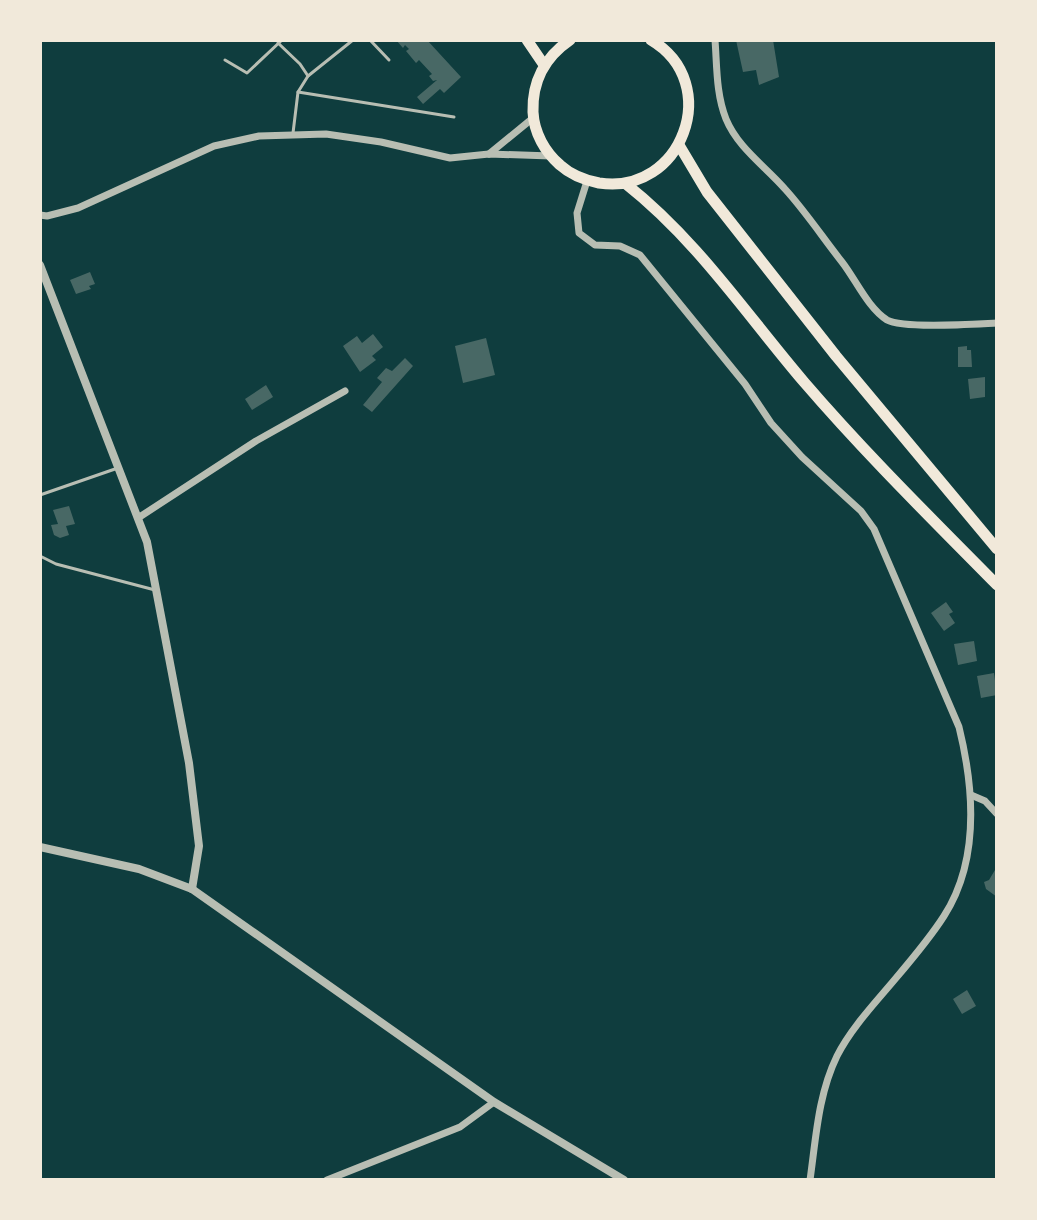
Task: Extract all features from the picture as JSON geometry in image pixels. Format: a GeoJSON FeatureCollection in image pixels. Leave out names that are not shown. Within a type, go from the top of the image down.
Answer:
{"type":"FeatureCollection","features":[{"type":"Feature","properties":{"kind":"highway"},"geometry":{"type":"LineString","coordinates":[[527,40],[544,65]]}},
{"type":"Feature","properties":{"kind":"highway"},"geometry":{"type":"LineString","coordinates":[[570,40],[559,47],[544,65],[536,81],[533,118],[539,138],[551,156],[567,171],[587,181],[626,184],[650,174],[666,161],[679,145],[687,125],[689,102],[685,81],[674,61],[651,40]]}},
{"type":"Feature","properties":{"kind":"highway"},"geometry":{"type":"LineString","coordinates":[[679,145],[707,192],[846,367],[997,549]]}},
{"type":"Feature","properties":{"kind":"highway"},"geometry":{"type":"LineString","coordinates":[[626,184],[659,210],[690,241],[767,339],[847,433],[997,585]]}},
{"type":"Feature","properties":{"kind":"street"},"geometry":{"type":"LineString","coordinates":[[715,40],[718,86],[725,117],[732,131],[786,189],[857,281],[875,310],[889,321],[906,324],[997,323]]}},
{"type":"Feature","properties":{"kind":"street"},"geometry":{"type":"LineString","coordinates":[[489,154],[533,118]]}},
{"type":"Feature","properties":{"kind":"street"},"geometry":{"type":"LineString","coordinates":[[40,215],[78,208],[214,146],[259,136],[326,134],[381,142],[450,158],[489,154],[551,156]]}},
{"type":"Feature","properties":{"kind":"street"},"geometry":{"type":"LineString","coordinates":[[587,181],[577,213],[579,233],[595,245],[620,246],[640,255],[745,384],[771,423],[802,457],[861,511],[874,529],[959,727],[967,759],[971,795],[966,860],[946,914],[838,1054],[822,1093],[810,1180]]}},
{"type":"Feature","properties":{"kind":"street"},"geometry":{"type":"LineString","coordinates":[[40,265],[147,542],[189,763],[199,846],[192,889]]}},
{"type":"Feature","properties":{"kind":"street"},"geometry":{"type":"LineString","coordinates":[[138,518],[256,441],[345,391]]}},
{"type":"Feature","properties":{"kind":"street"},"geometry":{"type":"LineString","coordinates":[[971,795],[985,801],[997,814]]}},
{"type":"Feature","properties":{"kind":"street"},"geometry":{"type":"LineString","coordinates":[[40,847],[139,869],[192,889],[494,1102],[624,1180]]}},
{"type":"Feature","properties":{"kind":"street"},"geometry":{"type":"LineString","coordinates":[[327,1180],[460,1127],[494,1102]]}},
{"type":"Feature","properties":{"kind":"lane"},"geometry":{"type":"LineString","coordinates":[[293,133],[298,92],[308,76],[353,40]]}},
{"type":"Feature","properties":{"kind":"lane"},"geometry":{"type":"LineString","coordinates":[[370,40],[389,60]]}},
{"type":"Feature","properties":{"kind":"lane"},"geometry":{"type":"LineString","coordinates":[[225,60],[247,73],[280,42],[308,76]]}},
{"type":"Feature","properties":{"kind":"lane"},"geometry":{"type":"LineString","coordinates":[[298,92],[454,117]]}},
{"type":"Feature","properties":{"kind":"lane"},"geometry":{"type":"LineString","coordinates":[[40,495],[119,468]]}},
{"type":"Feature","properties":{"kind":"lane"},"geometry":{"type":"LineString","coordinates":[[40,556],[70,568],[158,591]]}},
{"type":"Feature","properties":{"kind":"building"},"geometry":{"type":"Polygon","coordinates":[[[396,40],[427,40],[461,77],[444,93],[440,89],[423,104],[417,97],[437,80],[433,81],[429,76],[432,74],[419,60],[416,63],[406,51],[409,49],[405,45],[403,48],[396,40]]]}},
{"type":"Feature","properties":{"kind":"building"},"geometry":{"type":"Polygon","coordinates":[[[736,40],[773,40],[779,77],[759,85],[756,70],[743,72],[736,40]]]}},
{"type":"Feature","properties":{"kind":"building"},"geometry":{"type":"Polygon","coordinates":[[[90,272],[95,284],[89,286],[91,289],[76,294],[70,280],[90,272]]]}},
{"type":"Feature","properties":{"kind":"building"},"geometry":{"type":"Polygon","coordinates":[[[373,334],[383,347],[372,356],[376,360],[360,372],[343,346],[357,336],[362,343],[373,334]]]}},
{"type":"Feature","properties":{"kind":"building"},"geometry":{"type":"Polygon","coordinates":[[[486,338],[495,375],[463,383],[455,346],[486,338]]]}},
{"type":"Feature","properties":{"kind":"building"},"geometry":{"type":"Polygon","coordinates":[[[967,346],[967,350],[971,350],[972,367],[958,367],[958,347],[967,346]]]}},
{"type":"Feature","properties":{"kind":"building"},"geometry":{"type":"Polygon","coordinates":[[[405,358],[413,366],[372,412],[363,405],[382,382],[377,378],[386,368],[392,371],[405,358]]]}},
{"type":"Feature","properties":{"kind":"building"},"geometry":{"type":"Polygon","coordinates":[[[985,377],[985,397],[970,399],[968,379],[985,377]]]}},
{"type":"Feature","properties":{"kind":"building"},"geometry":{"type":"Polygon","coordinates":[[[266,385],[273,397],[252,410],[245,399],[266,385]]]}},
{"type":"Feature","properties":{"kind":"building"},"geometry":{"type":"Polygon","coordinates":[[[69,506],[75,524],[66,526],[69,535],[60,538],[54,535],[51,525],[58,524],[53,510],[69,506]]]}},
{"type":"Feature","properties":{"kind":"building"},"geometry":{"type":"Polygon","coordinates":[[[946,602],[953,612],[949,614],[955,623],[944,631],[931,613],[946,602]]]}},
{"type":"Feature","properties":{"kind":"building"},"geometry":{"type":"Polygon","coordinates":[[[974,641],[977,661],[958,665],[954,644],[974,641]]]}},
{"type":"Feature","properties":{"kind":"building"},"geometry":{"type":"Polygon","coordinates":[[[994,673],[997,695],[981,698],[977,676],[994,673]]]}},
{"type":"Feature","properties":{"kind":"building"},"geometry":{"type":"Polygon","coordinates":[[[995,870],[997,897],[986,889],[984,882],[995,870]]]}},
{"type":"Feature","properties":{"kind":"building"},"geometry":{"type":"Polygon","coordinates":[[[967,990],[976,1006],[962,1014],[953,999],[967,990]]]}}]}
